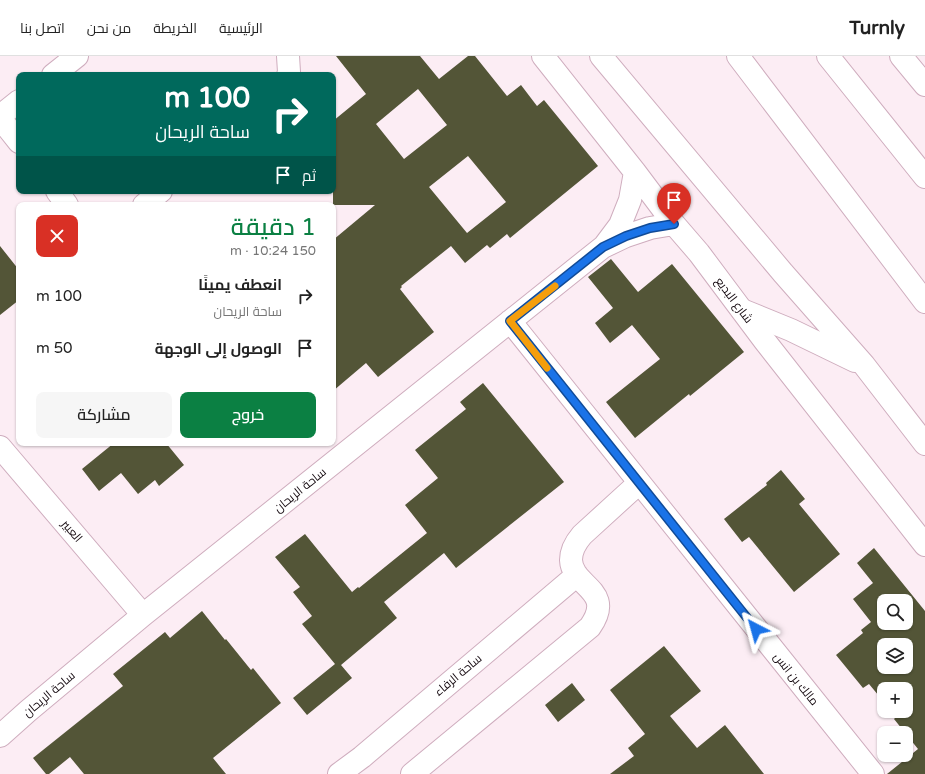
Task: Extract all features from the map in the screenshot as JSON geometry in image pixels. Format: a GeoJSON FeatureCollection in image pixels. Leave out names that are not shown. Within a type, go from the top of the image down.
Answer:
{"type":"FeatureCollection","features":[{"type":"Feature","properties":{"kind":"main road"},"geometry":{"type":"LineString","coordinates":[[57,72],[77,56]]}},
{"type":"Feature","properties":{"kind":"main road"},"geometry":{"type":"LineString","coordinates":[[288,56],[289,72]]}},
{"type":"Feature","properties":{"kind":"main road","name":"شارع البديع"},"geometry":{"type":"LineString","coordinates":[[543,56],[635,172],[674,224],[699,253],[764,340],[925,544]]}},
{"type":"Feature","properties":{"kind":"main road"},"geometry":{"type":"LineString","coordinates":[[602,56],[783,273],[864,365],[925,444]]}},
{"type":"Feature","properties":{"kind":"main road"},"geometry":{"type":"LineString","coordinates":[[738,56],[925,302]]}},
{"type":"Feature","properties":{"kind":"main road"},"geometry":{"type":"LineString","coordinates":[[828,56],[925,177]]}},
{"type":"Feature","properties":{"kind":"main road"},"geometry":{"type":"LineString","coordinates":[[901,56],[925,85]]}},
{"type":"Feature","properties":{"kind":"main road"},"geometry":{"type":"LineString","coordinates":[[16,104],[0,117],[16,138]]}},
{"type":"Feature","properties":{"kind":"main road","name":"ساحة الريحان"},"geometry":{"type":"LineString","coordinates":[[603,247],[620,225],[630,200],[635,172]]}},
{"type":"Feature","properties":{"kind":"main road"},"geometry":{"type":"LineString","coordinates":[[148,202],[157,194]]}},
{"type":"Feature","properties":{"kind":"main road","name":"ساحة الريحان"},"geometry":{"type":"LineString","coordinates":[[0,736],[143,616],[603,247],[626,236],[650,228],[674,224]]}},
{"type":"Feature","properties":{"kind":"main road"},"geometry":{"type":"LineString","coordinates":[[742,310],[791,330],[864,365]]}},
{"type":"Feature","properties":{"kind":"main road","name":"مالك بن انس"},"geometry":{"type":"LineString","coordinates":[[510,321],[872,774]]}},
{"type":"Feature","properties":{"kind":"main road","name":"العبير"},"geometry":{"type":"LineString","coordinates":[[0,447],[143,616]]}},
{"type":"Feature","properties":{"kind":"main road"},"geometry":{"type":"LineString","coordinates":[[412,774],[590,627],[597,613],[598,603],[595,595],[577,575],[573,568],[571,560],[572,552],[582,535],[639,483]]}},
{"type":"Feature","properties":{"kind":"main road","name":"ساحة الرفاء"},"geometry":{"type":"LineString","coordinates":[[339,774],[362,757],[577,575]]}},
{"type":"Feature","properties":{"kind":"building"},"geometry":{"type":"Polygon","coordinates":[[[336,56],[420,56],[439,79],[468,56],[475,56],[507,96],[521,85],[537,106],[544,100],[598,166],[510,238],[507,234],[490,248],[487,245],[465,263],[451,246],[401,286],[402,287],[400,289],[434,332],[378,377],[366,363],[336,388],[336,238],[375,205],[336,205],[336,202],[333,202],[333,194],[336,194],[336,119],[366,94],[336,56]],[[418,89],[376,124],[404,159],[447,125],[418,89]],[[468,156],[429,187],[467,233],[506,202],[468,156]]]}},
{"type":"Feature","properties":{"kind":"building"},"geometry":{"type":"Polygon","coordinates":[[[0,246],[16,266],[16,302],[0,315],[0,246]]]}},
{"type":"Feature","properties":{"kind":"building"},"geometry":{"type":"Polygon","coordinates":[[[611,259],[638,292],[672,264],[744,352],[635,438],[606,402],[660,359],[632,325],[610,343],[595,323],[613,308],[588,277],[611,259]]]}},
{"type":"Feature","properties":{"kind":"building"},"geometry":{"type":"Polygon","coordinates":[[[483,383],[564,482],[456,568],[444,553],[384,602],[397,618],[341,665],[352,678],[307,715],[293,698],[335,664],[302,624],[312,616],[293,592],[300,587],[275,557],[305,534],[352,592],[427,533],[405,505],[438,478],[415,450],[466,409],[460,402],[483,383]]]}},
{"type":"Feature","properties":{"kind":"building"},"geometry":{"type":"Polygon","coordinates":[[[110,446],[168,446],[184,465],[159,486],[155,480],[138,494],[121,473],[99,491],[82,469],[110,446]]]}},
{"type":"Feature","properties":{"kind":"building"},"geometry":{"type":"Polygon","coordinates":[[[781,470],[805,499],[799,504],[840,554],[794,592],[749,537],[742,542],[724,519],[767,485],[766,483],[781,470]]]}},
{"type":"Feature","properties":{"kind":"building"},"geometry":{"type":"Polygon","coordinates":[[[874,548],[911,594],[877,594],[877,630],[913,630],[913,596],[925,611],[925,774],[887,774],[902,762],[913,762],[913,753],[918,749],[913,743],[913,726],[900,726],[894,719],[913,718],[913,682],[877,682],[877,694],[869,684],[863,688],[836,655],[863,633],[861,630],[871,622],[853,599],[873,583],[857,563],[874,548]]]}},
{"type":"Feature","properties":{"kind":"building"},"geometry":{"type":"Polygon","coordinates":[[[202,611],[251,670],[253,668],[281,703],[213,758],[226,774],[84,774],[70,757],[49,774],[46,774],[33,758],[123,686],[113,674],[165,632],[170,638],[202,611]]]}},
{"type":"Feature","properties":{"kind":"building"},"geometry":{"type":"Polygon","coordinates":[[[664,646],[701,691],[670,716],[697,748],[725,725],[764,774],[610,774],[634,756],[628,748],[645,734],[610,690],[664,646]]]}},
{"type":"Feature","properties":{"kind":"building"},"geometry":{"type":"Polygon","coordinates":[[[572,683],[585,700],[558,722],[545,705],[572,683]]]}},
{"type":"Feature","properties":{"kind":"slow traffic"},"geometry":{"type":"LineString","coordinates":[[547,368],[510,321],[555,286]]}},
{"type":"Feature","properties":{"kind":"route"},"geometry":{"type":"LineString","coordinates":[[674,224],[650,228],[626,236],[603,247],[510,321],[756,629]]}}]}
